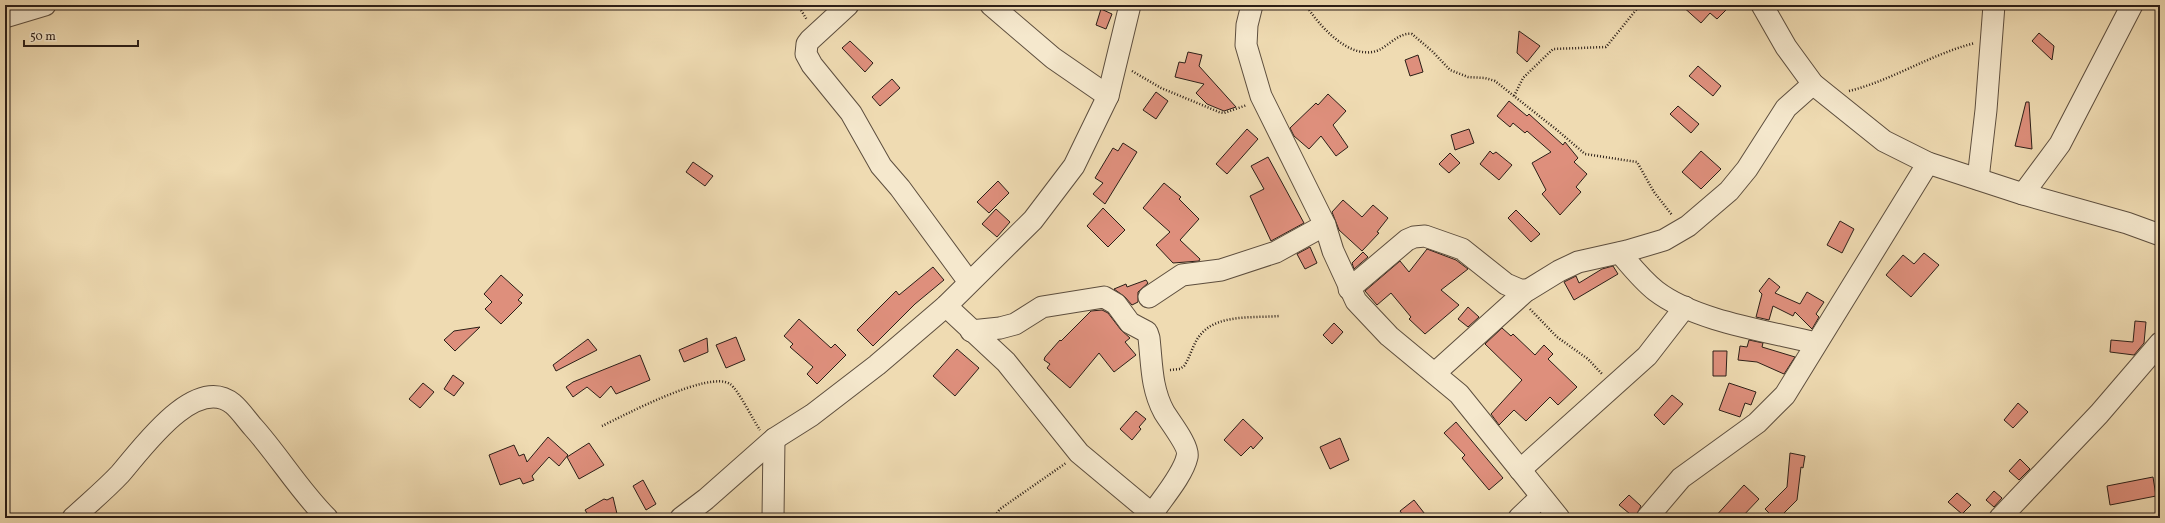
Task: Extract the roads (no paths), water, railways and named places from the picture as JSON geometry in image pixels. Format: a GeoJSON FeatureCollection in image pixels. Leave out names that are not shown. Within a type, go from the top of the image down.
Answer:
{"type":"FeatureCollection","features":[{"type":"Feature","properties":{"kind":"street"},"geometry":{"type":"LineString","coordinates":[[5,17],[45,5]]}},
{"type":"Feature","properties":{"kind":"street"},"geometry":{"type":"LineString","coordinates":[[848,5],[810,40],[807,44],[806,54],[812,65],[851,113],[884,170],[900,188],[970,282]]}},
{"type":"Feature","properties":{"kind":"street"},"geometry":{"type":"LineString","coordinates":[[991,5],[1053,58],[1108,96]]}},
{"type":"Feature","properties":{"kind":"street"},"geometry":{"type":"LineString","coordinates":[[681,518],[706,499],[771,441],[812,415],[877,365],[946,306],[1033,220],[1059,187],[1077,160],[1108,96],[1130,5]]}},
{"type":"Feature","properties":{"kind":"street"},"geometry":{"type":"LineString","coordinates":[[1252,5],[1247,25],[1246,45],[1263,100],[1325,225],[1333,252],[1349,290],[1372,320],[1459,394],[1540,497],[1559,518]]}},
{"type":"Feature","properties":{"kind":"street"},"geometry":{"type":"LineString","coordinates":[[1762,5],[1786,47],[1820,90],[1884,141],[1928,163],[2023,194],[2127,223],[2160,235]]}},
{"type":"Feature","properties":{"kind":"street"},"geometry":{"type":"LineString","coordinates":[[1978,179],[1986,110],[1994,5]]}},
{"type":"Feature","properties":{"kind":"street"},"geometry":{"type":"LineString","coordinates":[[2023,194],[2060,144],[2132,5]]}},
{"type":"Feature","properties":{"kind":"street"},"geometry":{"type":"LineString","coordinates":[[1435,373],[1522,294],[1558,271],[1578,262],[1620,253],[1664,240],[1683,230],[1720,201],[1738,182],[1786,108],[1820,90]]}},
{"type":"Feature","properties":{"kind":"street"},"geometry":{"type":"LineString","coordinates":[[1647,518],[1681,478],[1695,466],[1740,437],[1757,423],[1785,395],[1928,163]]}},
{"type":"Feature","properties":{"kind":"street"},"geometry":{"type":"LineString","coordinates":[[1149,297],[1182,275],[1221,270],[1276,252],[1325,225]]}},
{"type":"Feature","properties":{"kind":"street"},"geometry":{"type":"LineString","coordinates":[[1349,290],[1407,240],[1420,236],[1462,249],[1506,284],[1520,290],[1522,294]]}},
{"type":"Feature","properties":{"kind":"street"},"geometry":{"type":"LineString","coordinates":[[1620,253],[1655,290],[1685,307],[1718,320],[1816,343]]}},
{"type":"Feature","properties":{"kind":"street"},"geometry":{"type":"LineString","coordinates":[[946,306],[971,331],[1006,362],[1079,453],[1154,516],[1188,456],[1185,445],[1156,393],[1151,368],[1149,338],[1147,332],[1130,323],[1116,304],[1108,298],[1042,307],[1015,324],[1000,328],[971,331]]}},
{"type":"Feature","properties":{"kind":"street"},"geometry":{"type":"LineString","coordinates":[[1520,470],[1647,356],[1685,307]]}},
{"type":"Feature","properties":{"kind":"street"},"geometry":{"type":"LineString","coordinates":[[2000,518],[2099,414],[2160,343]]}},
{"type":"Feature","properties":{"kind":"street"},"geometry":{"type":"LineString","coordinates":[[74,518],[119,475],[158,429],[182,410],[201,398],[209,397],[226,400],[235,406],[264,439],[307,497],[328,518]]}},
{"type":"Feature","properties":{"kind":"street"},"geometry":{"type":"LineString","coordinates":[[771,441],[773,518]]}},
{"type":"Feature","properties":{"kind":"street"},"geometry":{"type":"LineString","coordinates":[[1519,518],[1540,497]]}}]}
